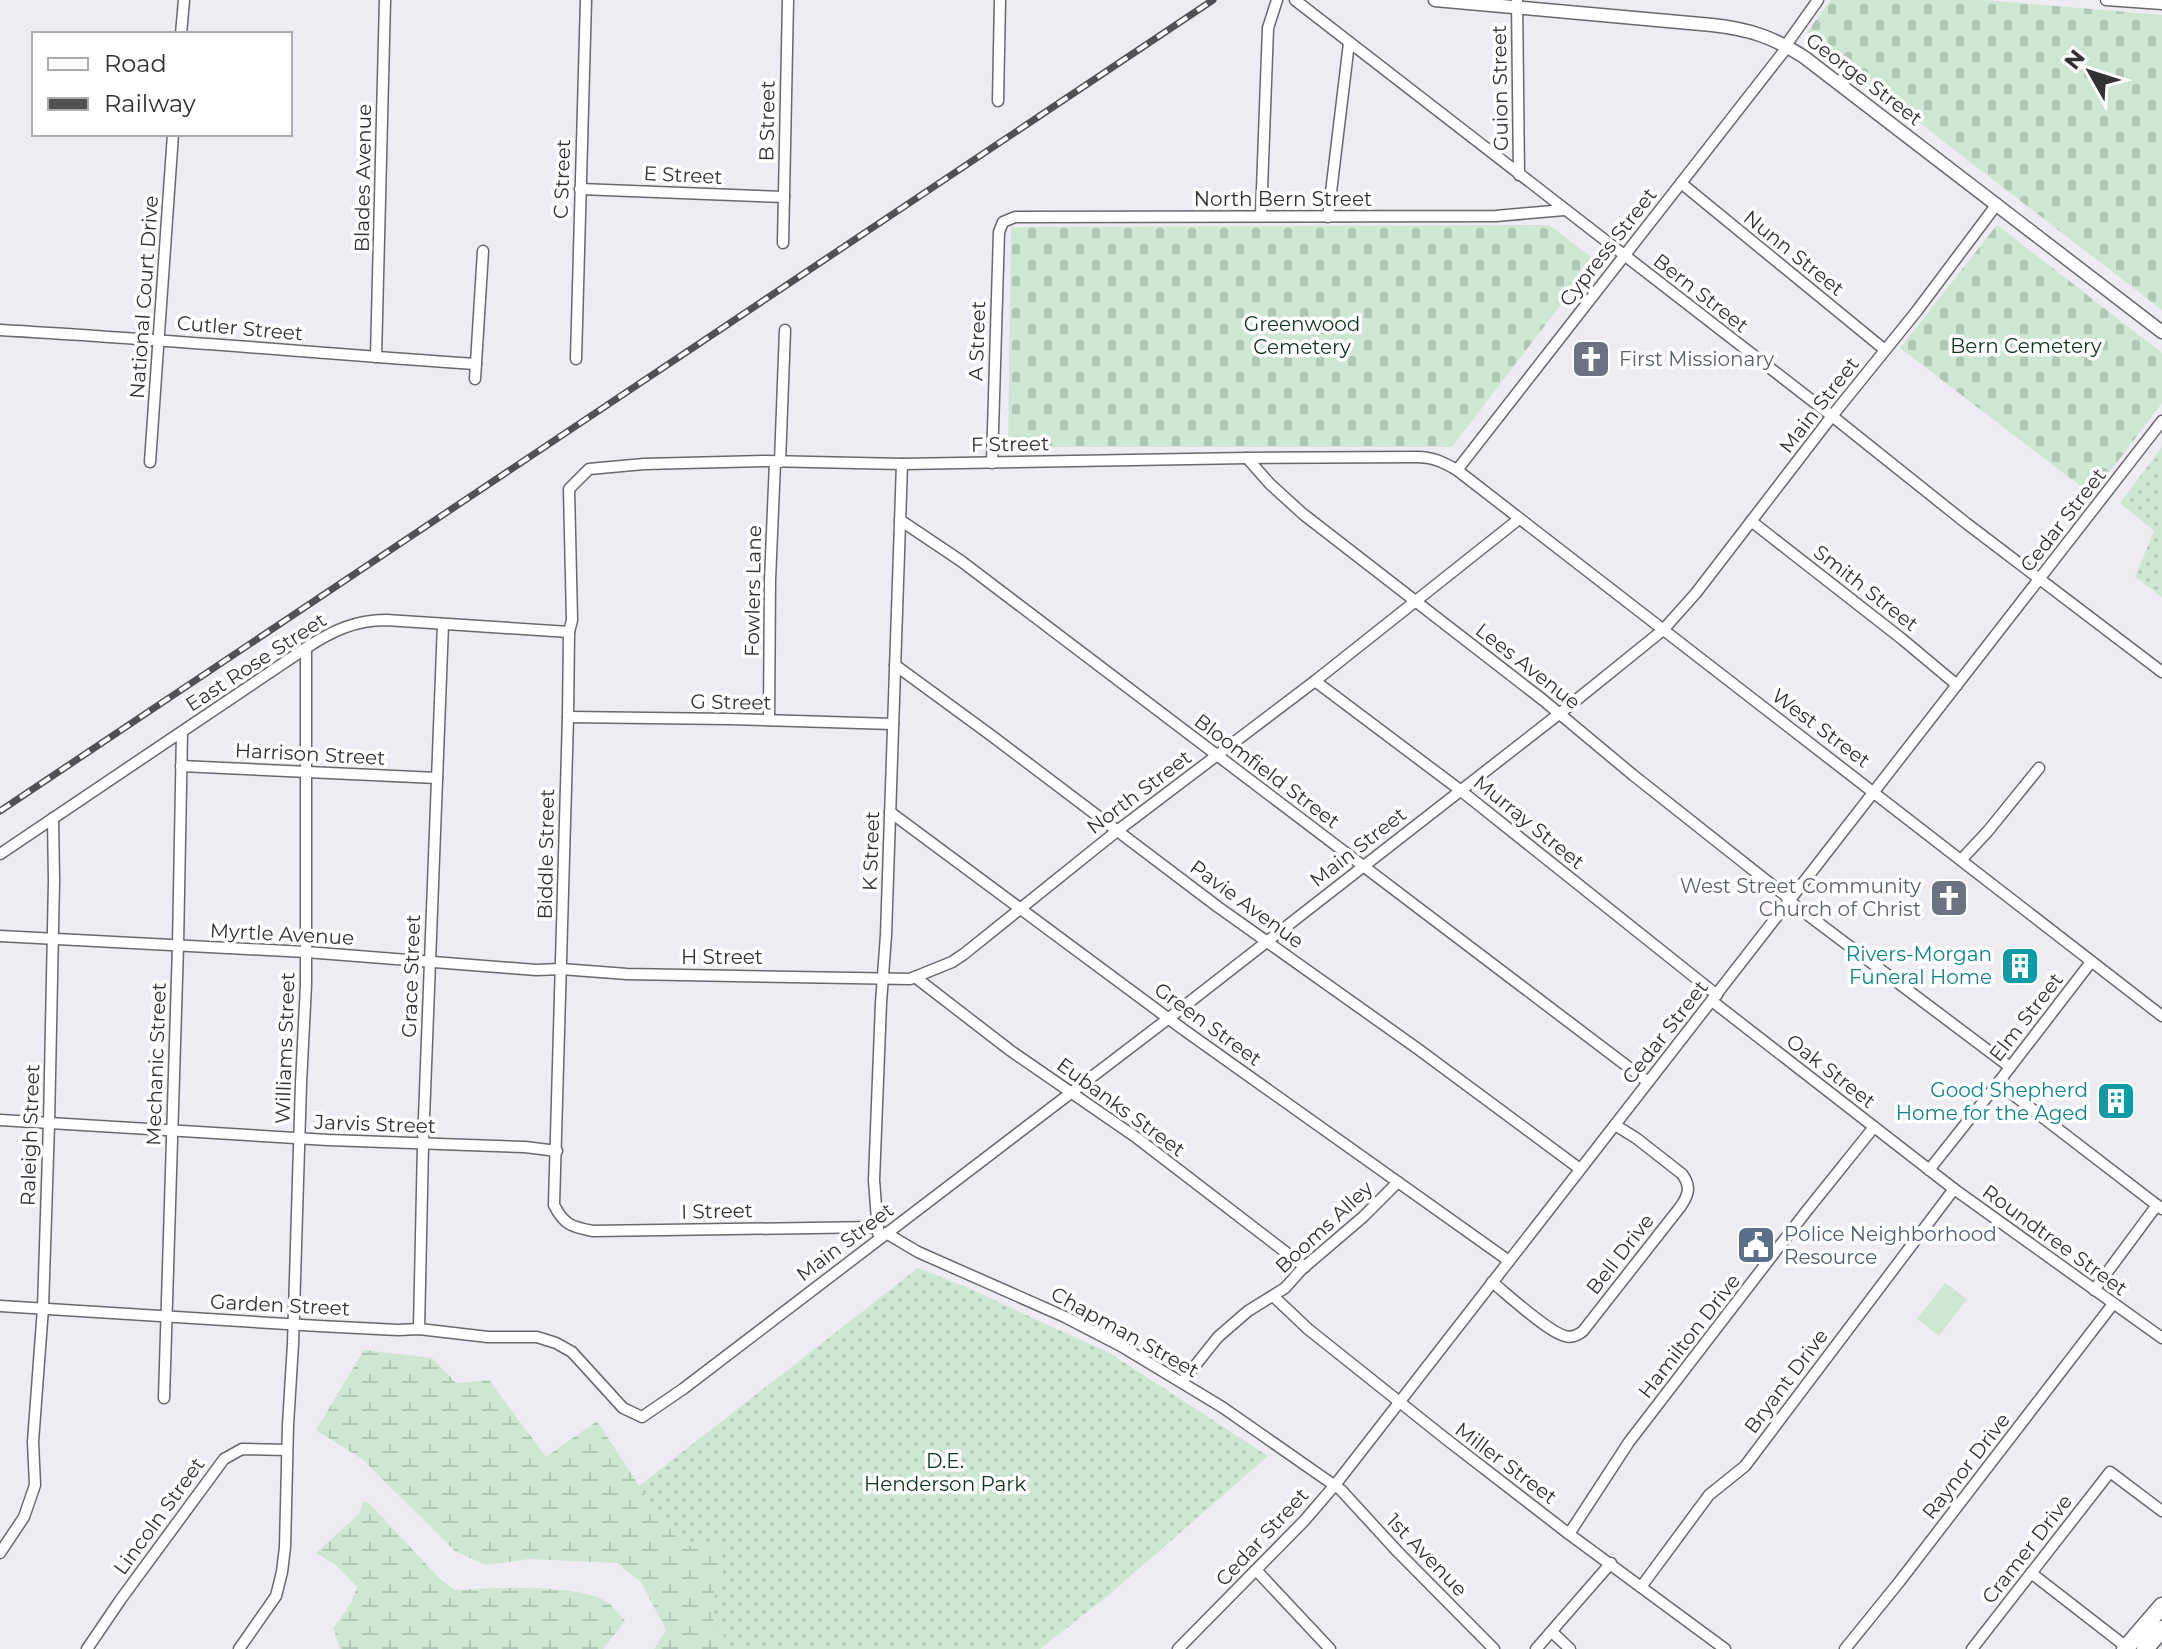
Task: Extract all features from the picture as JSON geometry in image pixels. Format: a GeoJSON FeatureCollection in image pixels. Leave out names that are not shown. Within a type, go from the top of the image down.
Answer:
{"type":"FeatureCollection","features":[{"type":"Feature","properties":{"kind":"main road"},"geometry":{"type":"LineString","coordinates":[[2127,1648],[2162,1606]]}},
{"type":"Feature","properties":{"kind":"main road"},"geometry":{"type":"LineString","coordinates":[[2145,1649],[2162,1629]]}},
{"type":"Feature","properties":{"kind":"street"},"geometry":{"type":"LineString","coordinates":[[181,32],[184,0]]}},
{"type":"Feature","properties":{"kind":"street","name":"Blades Avenue"},"geometry":{"type":"LineString","coordinates":[[376,357],[385,0]]}},
{"type":"Feature","properties":{"kind":"street","name":"C Street"},"geometry":{"type":"LineString","coordinates":[[576,359],[586,0]]}},
{"type":"Feature","properties":{"kind":"street","name":"B Street"},"geometry":{"type":"LineString","coordinates":[[783,243],[788,0]]}},
{"type":"Feature","properties":{"kind":"street"},"geometry":{"type":"LineString","coordinates":[[998,101],[1000,0]]}},
{"type":"Feature","properties":{"kind":"street"},"geometry":{"type":"LineString","coordinates":[[1261,216],[1268,28],[1277,0]]}},
{"type":"Feature","properties":{"kind":"street","name":"Bern Street"},"geometry":{"type":"LineString","coordinates":[[1295,0],[2162,672]]}},
{"type":"Feature","properties":{"kind":"street","name":"George Street"},"geometry":{"type":"LineString","coordinates":[[1435,0],[1517,3],[1734,28],[1763,35],[1787,46],[2162,332]]}},
{"type":"Feature","properties":{"kind":"street","name":"Cypress Street"},"geometry":{"type":"LineString","coordinates":[[1457,470],[1787,46],[1818,0]]}},
{"type":"Feature","properties":{"kind":"street"},"geometry":{"type":"LineString","coordinates":[[2106,0],[2162,4]]}},
{"type":"Feature","properties":{"kind":"street","name":"Guion Street"},"geometry":{"type":"LineString","coordinates":[[1517,3],[1519,175]]}},
{"type":"Feature","properties":{"kind":"street"},"geometry":{"type":"LineString","coordinates":[[1328,217],[1349,43]]}},
{"type":"Feature","properties":{"kind":"street","name":"National Court Drive"},"geometry":{"type":"LineString","coordinates":[[150,462],[173,136]]}},
{"type":"Feature","properties":{"kind":"street","name":"Nunn Street"},"geometry":{"type":"LineString","coordinates":[[1681,183],[1885,350]]}},
{"type":"Feature","properties":{"kind":"street","name":"E Street"},"geometry":{"type":"LineString","coordinates":[[580,189],[784,197]]}},
{"type":"Feature","properties":{"kind":"street","name":"Main Street"},"geometry":{"type":"LineString","coordinates":[[556,1343],[572,1352],[623,1408],[642,1417],[683,1389],[881,1233],[1169,1018],[1560,713],[1663,630],[1696,593],[1997,204]]}},
{"type":"Feature","properties":{"kind":"street","name":"North Bern Street"},"geometry":{"type":"LineString","coordinates":[[1003,222],[1015,217],[1496,216],[1564,210]]}},
{"type":"Feature","properties":{"kind":"street","name":"A Street"},"geometry":{"type":"LineString","coordinates":[[992,463],[999,232],[1003,222]]}},
{"type":"Feature","properties":{"kind":"street"},"geometry":{"type":"LineString","coordinates":[[475,379],[483,251]]}},
{"type":"Feature","properties":{"kind":"street","name":"Cutler Street"},"geometry":{"type":"LineString","coordinates":[[0,330],[476,364]]}},
{"type":"Feature","properties":{"kind":"street"},"geometry":{"type":"LineString","coordinates":[[777,462],[783,422],[785,330]]}},
{"type":"Feature","properties":{"kind":"street","name":"Cedar Street"},"geometry":{"type":"LineString","coordinates":[[1178,1649],[1304,1521],[1335,1485],[2162,421]]}},
{"type":"Feature","properties":{"kind":"street","name":"F Street"},"geometry":{"type":"LineString","coordinates":[[569,489],[589,469],[604,466],[777,462],[902,464],[1430,457],[1457,470]]}},
{"type":"Feature","properties":{"kind":"street","name":"Lees Avenue"},"geometry":{"type":"LineString","coordinates":[[1247,458],[1303,514],[1560,713],[1788,900],[2010,1067]]}},
{"type":"Feature","properties":{"kind":"street","name":"Fowlers Lane"},"geometry":{"type":"LineString","coordinates":[[769,720],[770,580],[777,462]]}},
{"type":"Feature","properties":{"kind":"street","name":"K Street"},"geometry":{"type":"LineString","coordinates":[[881,1233],[874,1180],[886,935],[902,464]]}},
{"type":"Feature","properties":{"kind":"street","name":"West Street"},"geometry":{"type":"LineString","coordinates":[[1457,470],[2162,1016]]}},
{"type":"Feature","properties":{"kind":"street","name":"Biddle Street"},"geometry":{"type":"LineString","coordinates":[[561,1218],[554,1205],[569,632],[572,620],[569,489]]}},
{"type":"Feature","properties":{"kind":"street","name":"North Street"},"geometry":{"type":"LineString","coordinates":[[883,977],[915,977],[952,962],[1519,519]]}},
{"type":"Feature","properties":{"kind":"street","name":"Bloomfield Street"},"geometry":{"type":"LineString","coordinates":[[900,520],[961,561],[1648,1082]]}},
{"type":"Feature","properties":{"kind":"street","name":"Smith Street"},"geometry":{"type":"LineString","coordinates":[[1751,521],[1957,685]]}},
{"type":"Feature","properties":{"kind":"street","name":"East Rose Street"},"geometry":{"type":"LineString","coordinates":[[0,854],[329,633],[363,621],[386,620],[569,632]]}},
{"type":"Feature","properties":{"kind":"street","name":"Grace Street"},"geometry":{"type":"LineString","coordinates":[[419,1329],[443,624]]}},
{"type":"Feature","properties":{"kind":"street","name":"Williams Street"},"geometry":{"type":"LineString","coordinates":[[239,1649],[270,1607],[280,1585],[285,1547],[306,952],[306,648]]}},
{"type":"Feature","properties":{"kind":"street","name":"Pavie Avenue"},"geometry":{"type":"LineString","coordinates":[[895,665],[1218,907],[1580,1169]]}},
{"type":"Feature","properties":{"kind":"street","name":"Murray Street"},"geometry":{"type":"LineString","coordinates":[[1315,681],[1460,790],[1714,998]]}},
{"type":"Feature","properties":{"kind":"street","name":"G Street"},"geometry":{"type":"LineString","coordinates":[[568,717],[893,724]]}},
{"type":"Feature","properties":{"kind":"street","name":"Mechanic Street"},"geometry":{"type":"LineString","coordinates":[[164,1398],[182,732]]}},
{"type":"Feature","properties":{"kind":"street","name":"Harrison Street"},"geometry":{"type":"LineString","coordinates":[[181,766],[437,778]]}},
{"type":"Feature","properties":{"kind":"street"},"geometry":{"type":"LineString","coordinates":[[1961,860],[2039,768]]}},
{"type":"Feature","properties":{"kind":"street","name":"Green Street"},"geometry":{"type":"LineString","coordinates":[[890,812],[1169,1018],[1509,1261]]}},
{"type":"Feature","properties":{"kind":"street","name":"Raleigh Street"},"geometry":{"type":"LineString","coordinates":[[0,1553],[29,1508],[35,1485],[49,1124],[53,818]]}},
{"type":"Feature","properties":{"kind":"street","name":"Myrtle Avenue"},"geometry":{"type":"LineString","coordinates":[[0,936],[306,952],[536,970],[561,969]]}},
{"type":"Feature","properties":{"kind":"street","name":"Elm Street"},"geometry":{"type":"LineString","coordinates":[[1929,1170],[2091,962]]}},
{"type":"Feature","properties":{"kind":"street","name":"H Street"},"geometry":{"type":"LineString","coordinates":[[561,969],[627,974],[883,977]]}},
{"type":"Feature","properties":{"kind":"street","name":"Eubanks Street"},"geometry":{"type":"LineString","coordinates":[[915,977],[1011,1051],[1137,1138],[1305,1267]]}},
{"type":"Feature","properties":{"kind":"street","name":"Oak Street"},"geometry":{"type":"LineString","coordinates":[[1714,998],[1929,1170]]}},
{"type":"Feature","properties":{"kind":"street"},"geometry":{"type":"LineString","coordinates":[[1998,1083],[2160,1207],[2094,1290]]}},
{"type":"Feature","properties":{"kind":"street","name":"Jarvis Street"},"geometry":{"type":"LineString","coordinates":[[0,1120],[172,1132],[525,1147],[557,1151]]}},
{"type":"Feature","properties":{"kind":"street","name":"Bell Drive"},"geometry":{"type":"LineString","coordinates":[[1492,1282],[1550,1329],[1564,1336],[1577,1336],[1681,1206],[1689,1189],[1682,1174],[1615,1125]]}},
{"type":"Feature","properties":{"kind":"street","name":"Hamilton Drive"},"geometry":{"type":"LineString","coordinates":[[1569,1534],[1629,1442],[1874,1127]]}},
{"type":"Feature","properties":{"kind":"street","name":"Roundtree Street"},"geometry":{"type":"LineString","coordinates":[[1929,1170],[2162,1338]]}},
{"type":"Feature","properties":{"kind":"street","name":"Booms Alley"},"geometry":{"type":"LineString","coordinates":[[1182,1382],[1218,1337],[1248,1311],[1285,1288],[1398,1182]]}},
{"type":"Feature","properties":{"kind":"street","name":"Bryant Drive"},"geometry":{"type":"LineString","coordinates":[[1641,1587],[1709,1495],[1745,1466],[1954,1189]]}},
{"type":"Feature","properties":{"kind":"street","name":"I Street"},"geometry":{"type":"LineString","coordinates":[[561,1218],[577,1228],[593,1231],[881,1233]]}},
{"type":"Feature","properties":{"kind":"street","name":"Chapman Street"},"geometry":{"type":"LineString","coordinates":[[881,1233],[1121,1346],[1222,1407],[1335,1485]]}},
{"type":"Feature","properties":{"kind":"street","name":"Miller Street"},"geometry":{"type":"LineString","coordinates":[[1273,1296],[1308,1329],[1399,1403],[1725,1649]]}},
{"type":"Feature","properties":{"kind":"street","name":"Raynor Drive"},"geometry":{"type":"LineString","coordinates":[[1845,1649],[2113,1304]]}},
{"type":"Feature","properties":{"kind":"street","name":"Garden Street"},"geometry":{"type":"LineString","coordinates":[[0,1306],[419,1329],[488,1337],[537,1337],[556,1343]]}},
{"type":"Feature","properties":{"kind":"street","name":"Lincoln Street"},"geometry":{"type":"LineString","coordinates":[[87,1649],[224,1459],[242,1449],[287,1450]]}},
{"type":"Feature","properties":{"kind":"street","name":"Cramer Drive"},"geometry":{"type":"LineString","coordinates":[[1972,1649],[2110,1472],[2162,1511]]}},
{"type":"Feature","properties":{"kind":"street","name":"1st Avenue"},"geometry":{"type":"LineString","coordinates":[[1335,1485],[1494,1649]]}},
{"type":"Feature","properties":{"kind":"street"},"geometry":{"type":"LineString","coordinates":[[1536,1649],[1611,1563]]}},
{"type":"Feature","properties":{"kind":"street"},"geometry":{"type":"LineString","coordinates":[[1256,1570],[1330,1649]]}},
{"type":"Feature","properties":{"kind":"street"},"geometry":{"type":"LineString","coordinates":[[2031,1573],[2127,1648]]}},
{"type":"Feature","properties":{"kind":"street"},"geometry":{"type":"LineString","coordinates":[[1552,1632],[1570,1649]]}},
{"type":"Feature","properties":{"kind":"green space"},"geometry":{"type":"Polygon","coordinates":[[[1831,0],[1985,0],[2162,15],[2162,310],[1812,40],[1807,32],[1831,0]]]}},
{"type":"Feature","properties":{"kind":"green space","name":"Greenwood Cemetery"},"geometry":{"type":"Polygon","coordinates":[[[1549,225],[1595,260],[1452,447],[1008,447],[1011,227],[1549,225]]]}},
{"type":"Feature","properties":{"kind":"green space","name":"Bern Cemetery"},"geometry":{"type":"Polygon","coordinates":[[[1997,225],[2162,353],[2162,403],[2092,495],[1900,348],[1997,225]]]}},
{"type":"Feature","properties":{"kind":"green space"},"geometry":{"type":"Polygon","coordinates":[[[2162,447],[2162,597],[2135,577],[2154,531],[2120,503],[2162,447]]]}},
{"type":"Feature","properties":{"kind":"green space","name":"D.E. Henderson Park"},"geometry":{"type":"Polygon","coordinates":[[[918,1268],[1111,1354],[1268,1456],[1111,1593],[1040,1649],[706,1649],[598,1518],[918,1268]]]}},
{"type":"Feature","properties":{"kind":"green space"},"geometry":{"type":"Polygon","coordinates":[[[1945,1283],[1967,1299],[1939,1336],[1917,1319],[1945,1283]]]}},
{"type":"Feature","properties":{"kind":"green space"},"geometry":{"type":"Polygon","coordinates":[[[364,1350],[432,1358],[456,1383],[489,1380],[546,1457],[597,1421],[656,1512],[684,1546],[722,1545],[723,1574],[714,1589],[712,1618],[726,1640],[719,1649],[654,1649],[666,1630],[641,1582],[617,1563],[529,1559],[486,1565],[455,1551],[362,1459],[316,1430],[364,1350]]]}},
{"type":"Feature","properties":{"kind":"green space"},"geometry":{"type":"Polygon","coordinates":[[[363,1502],[369,1503],[439,1578],[455,1590],[534,1588],[577,1592],[607,1602],[625,1621],[603,1649],[340,1649],[333,1628],[351,1603],[357,1587],[337,1566],[316,1553],[359,1514],[363,1502]]]}},
{"type":"Feature","properties":{"kind":"railway"},"geometry":{"type":"LineString","coordinates":[[0,811],[1213,0]]}},
{"type":"Feature","properties":{"kind":"place","name":"First Missionary"},"geometry":{"type":"Point","coordinates":[1591,359]}},
{"type":"Feature","properties":{"kind":"place","name":"West Street Community Church of Christ"},"geometry":{"type":"Point","coordinates":[1949,898]}},
{"type":"Feature","properties":{"kind":"place","name":"Rivers-Morgan Funeral Home"},"geometry":{"type":"Point","coordinates":[2020,966]}},
{"type":"Feature","properties":{"kind":"place","name":"Good Shepherd Home for the Aged"},"geometry":{"type":"Point","coordinates":[2116,1101]}},
{"type":"Feature","properties":{"kind":"place","name":"Police Neighborhood Resource"},"geometry":{"type":"Point","coordinates":[1756,1245]}}]}
